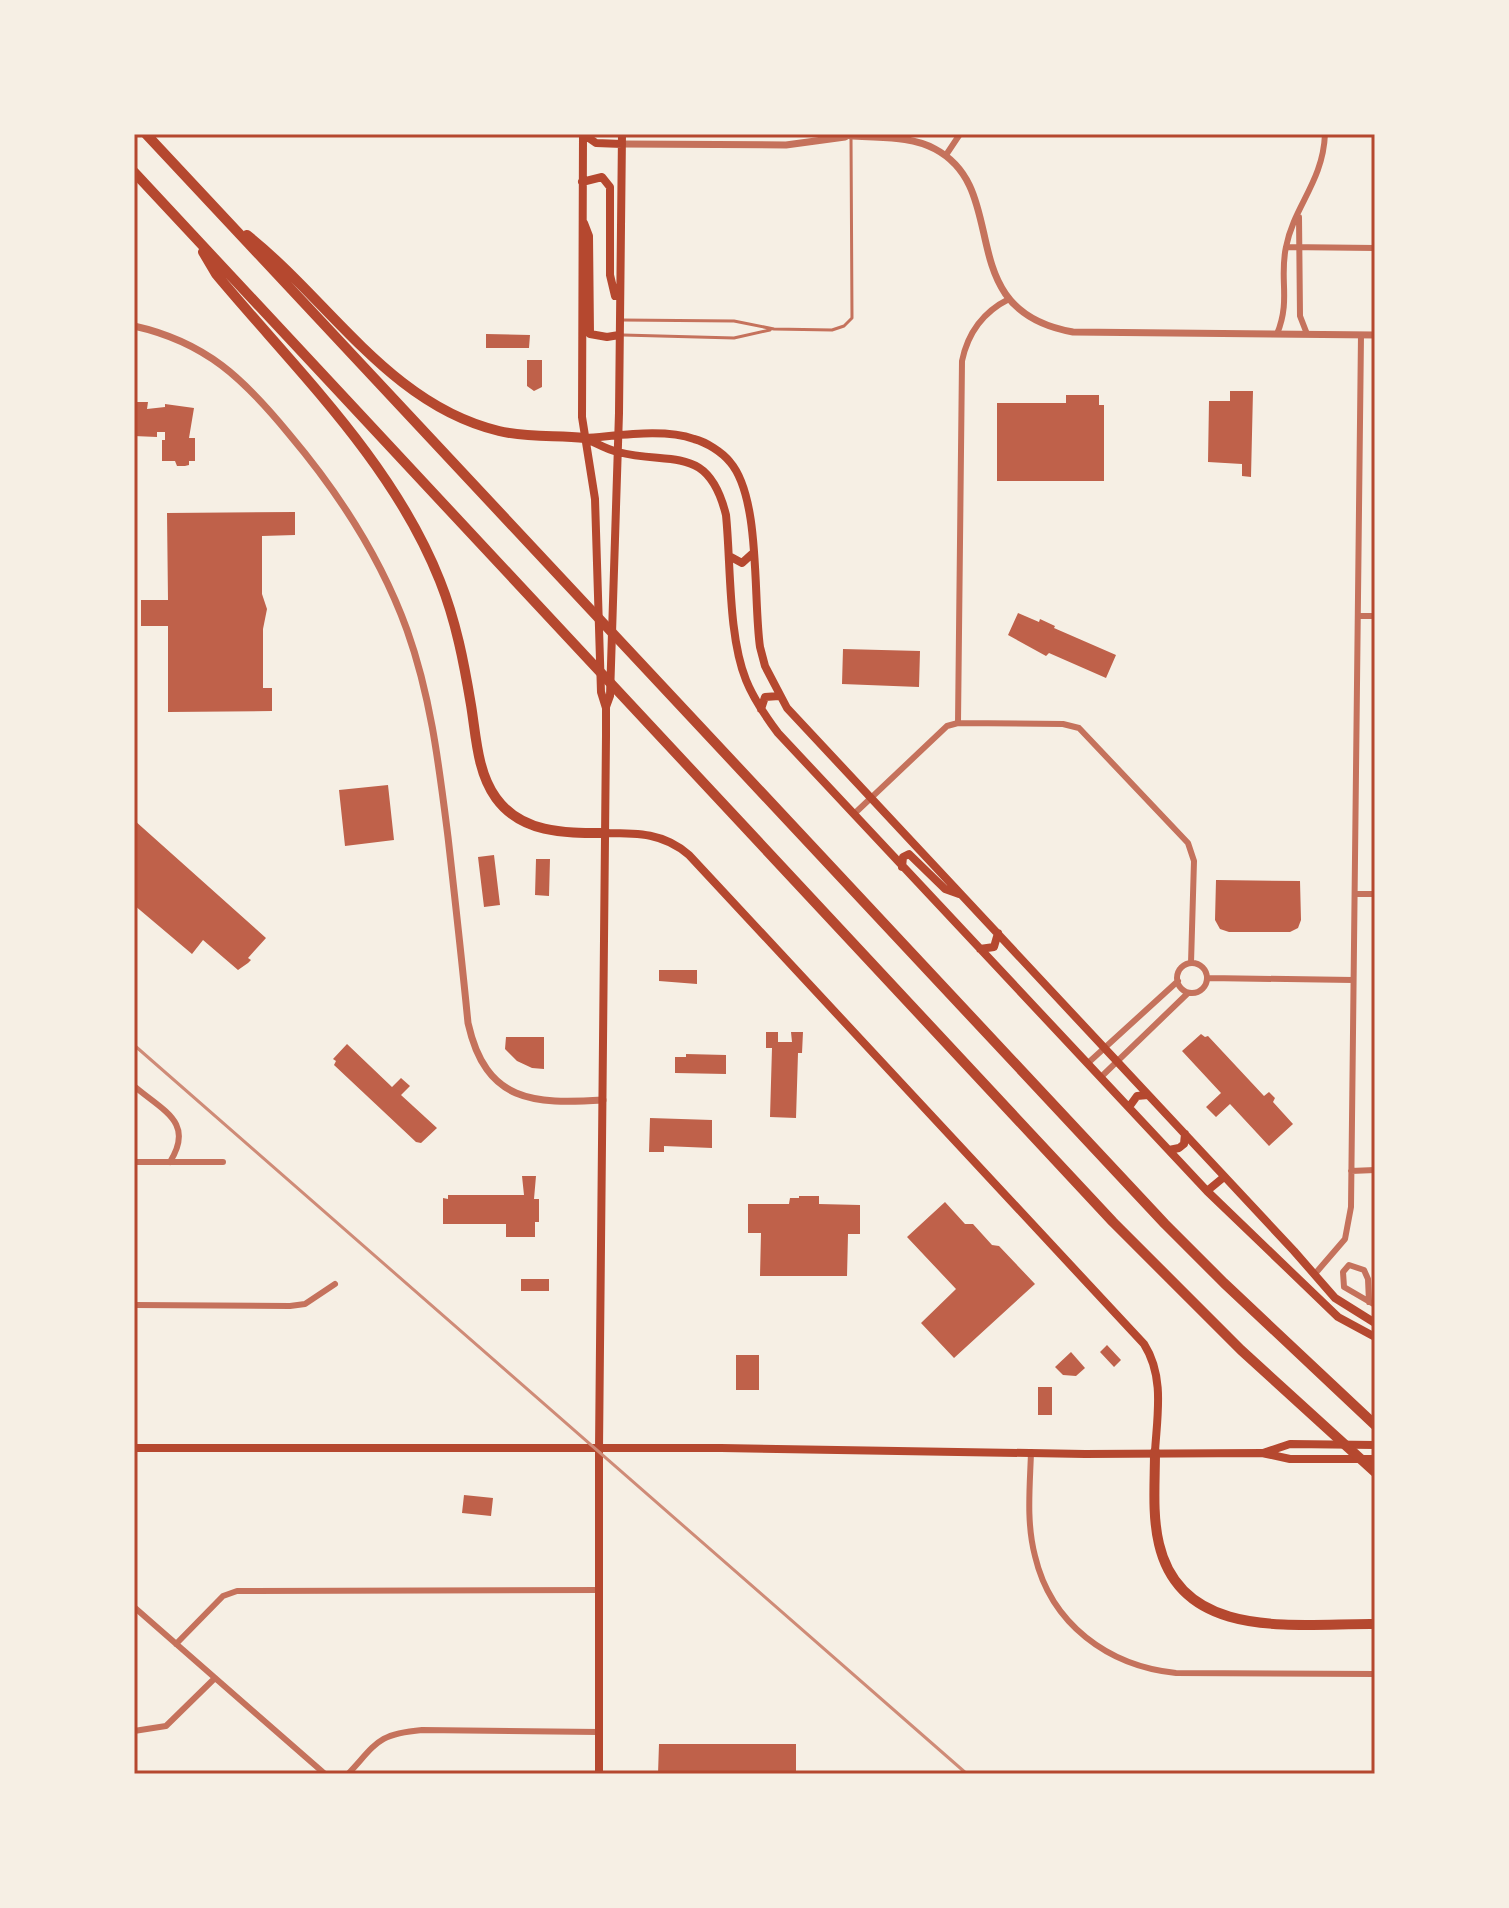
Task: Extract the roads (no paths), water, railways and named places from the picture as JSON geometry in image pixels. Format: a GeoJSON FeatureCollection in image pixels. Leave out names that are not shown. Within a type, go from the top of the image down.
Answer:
{"type":"FeatureCollection","features":[{"type":"Feature","properties":{"kind":"highway"},"geometry":{"type":"LineString","coordinates":[[146,134],[1165,1224],[1256,1315],[1373,1423]]}},
{"type":"Feature","properties":{"kind":"highway"},"geometry":{"type":"LineString","coordinates":[[134,172],[1113,1222],[1196,1306],[1375,1472]]}},
{"type":"Feature","properties":{"kind":"highway"},"geometry":{"type":"LineString","coordinates":[[219,212],[277,259],[387,371],[431,403],[463,419],[498,431],[585,438]]}},
{"type":"Feature","properties":{"kind":"highway"},"geometry":{"type":"LineString","coordinates":[[191,233],[216,274],[362,448],[414,524],[452,615],[482,768],[494,796],[513,815],[537,827],[565,833],[606,833]]}},
{"type":"Feature","properties":{"kind":"highway"},"geometry":{"type":"LineString","coordinates":[[1155,1452],[1156,1520],[1160,1547],[1170,1571],[1193,1599],[1214,1613],[1242,1621],[1375,1624]]}},
{"type":"Feature","properties":{"kind":"main road"},"geometry":{"type":"LineString","coordinates":[[583,134],[596,143],[622,139],[618,435],[610,696],[606,708]]}},
{"type":"Feature","properties":{"kind":"main road"},"geometry":{"type":"LineString","coordinates":[[583,134],[581,403],[595,499],[601,692],[606,708],[599,1774]]}},
{"type":"Feature","properties":{"kind":"main road"},"geometry":{"type":"LineString","coordinates":[[582,182],[602,177],[610,187],[610,275],[619,308]]}},
{"type":"Feature","properties":{"kind":"main road"},"geometry":{"type":"LineString","coordinates":[[582,219],[589,236],[590,334],[607,337],[619,335]]}},
{"type":"Feature","properties":{"kind":"main road"},"geometry":{"type":"LineString","coordinates":[[585,438],[638,433],[693,438],[712,447],[730,462],[749,509],[760,647],[779,696],[799,722],[1105,1047],[1335,1298],[1375,1323]]}},
{"type":"Feature","properties":{"kind":"main road"},"geometry":{"type":"LineString","coordinates":[[585,438],[617,452],[681,459],[698,467],[713,480],[726,515],[738,651],[746,680],[778,733],[1207,1191],[1338,1317],[1375,1337]]}},
{"type":"Feature","properties":{"kind":"main road"},"geometry":{"type":"LineString","coordinates":[[731,557],[742,563],[752,554]]}},
{"type":"Feature","properties":{"kind":"main road"},"geometry":{"type":"LineString","coordinates":[[761,709],[765,697],[779,696]]}},
{"type":"Feature","properties":{"kind":"main road"},"geometry":{"type":"LineString","coordinates":[[606,833],[650,834],[667,840],[689,855],[840,1021],[1144,1344],[1158,1380],[1155,1452]]}},
{"type":"Feature","properties":{"kind":"main road"},"geometry":{"type":"LineString","coordinates":[[902,867],[903,857],[909,854],[945,889],[960,895]]}},
{"type":"Feature","properties":{"kind":"main road"},"geometry":{"type":"LineString","coordinates":[[979,949],[994,947],[998,933]]}},
{"type":"Feature","properties":{"kind":"main road"},"geometry":{"type":"LineString","coordinates":[[1129,1107],[1137,1096],[1148,1095]]}},
{"type":"Feature","properties":{"kind":"main road"},"geometry":{"type":"LineString","coordinates":[[1169,1150],[1184,1144],[1185,1134]]}},
{"type":"Feature","properties":{"kind":"main road"},"geometry":{"type":"LineString","coordinates":[[1207,1191],[1224,1177]]}},
{"type":"Feature","properties":{"kind":"main road"},"geometry":{"type":"LineString","coordinates":[[1262,1453],[1290,1444],[1375,1445]]}},
{"type":"Feature","properties":{"kind":"main road"},"geometry":{"type":"LineString","coordinates":[[134,1448],[1155,1452],[1262,1453],[1290,1459],[1375,1459]]}},
{"type":"Feature","properties":{"kind":"street"},"geometry":{"type":"LineString","coordinates":[[702,134],[703,144]]}},
{"type":"Feature","properties":{"kind":"street"},"geometry":{"type":"LineString","coordinates":[[838,134],[914,140],[946,155],[959,169],[972,196],[993,269],[1009,299],[1018,311],[1035,321],[1073,332],[1375,335]]}},
{"type":"Feature","properties":{"kind":"street"},"geometry":{"type":"LineString","coordinates":[[946,155],[960,134]]}},
{"type":"Feature","properties":{"kind":"street"},"geometry":{"type":"LineString","coordinates":[[1277,334],[1285,316],[1286,247],[1317,177],[1325,134]]}},
{"type":"Feature","properties":{"kind":"street"},"geometry":{"type":"LineString","coordinates":[[622,139],[786,145],[851,136]]}},
{"type":"Feature","properties":{"kind":"street"},"geometry":{"type":"LineString","coordinates":[[1299,213],[1300,316],[1307,334]]}},
{"type":"Feature","properties":{"kind":"street"},"geometry":{"type":"LineString","coordinates":[[1286,247],[1375,248]]}},
{"type":"Feature","properties":{"kind":"street"},"geometry":{"type":"LineString","coordinates":[[958,723],[962,361],[967,341],[978,323],[1009,299]]}},
{"type":"Feature","properties":{"kind":"street"},"geometry":{"type":"LineString","coordinates":[[134,326],[191,345],[237,375],[302,449],[364,538],[406,628],[431,715],[473,1045],[492,1076],[524,1096],[550,1102],[603,1100]]}},
{"type":"Feature","properties":{"kind":"street"},"geometry":{"type":"LineString","coordinates":[[1314,1275],[1339,1249],[1349,1229],[1361,335]]}},
{"type":"Feature","properties":{"kind":"street"},"geometry":{"type":"LineString","coordinates":[[1358,616],[1375,616]]}},
{"type":"Feature","properties":{"kind":"street"},"geometry":{"type":"LineString","coordinates":[[854,814],[940,731],[958,723],[1063,724],[1079,728],[1188,843],[1194,861],[1191,963]]}},
{"type":"Feature","properties":{"kind":"street"},"geometry":{"type":"LineString","coordinates":[[1355,894],[1375,894]]}},
{"type":"Feature","properties":{"kind":"street"},"geometry":{"type":"LineString","coordinates":[[1088,1063],[1178,981],[1181,968],[1191,963],[1204,968],[1208,978]]}},
{"type":"Feature","properties":{"kind":"street"},"geometry":{"type":"LineString","coordinates":[[1208,978],[1353,980]]}},
{"type":"Feature","properties":{"kind":"street"},"geometry":{"type":"LineString","coordinates":[[1101,1077],[1188,993],[1201,991],[1208,978]]}},
{"type":"Feature","properties":{"kind":"street"},"geometry":{"type":"LineString","coordinates":[[1178,981],[1188,993]]}},
{"type":"Feature","properties":{"kind":"street"},"geometry":{"type":"LineString","coordinates":[[134,1086],[178,1125],[182,1134],[179,1149],[170,1162]]}},
{"type":"Feature","properties":{"kind":"street"},"geometry":{"type":"LineString","coordinates":[[134,1162],[223,1162]]}},
{"type":"Feature","properties":{"kind":"street"},"geometry":{"type":"LineString","coordinates":[[1351,1171],[1375,1170]]}},
{"type":"Feature","properties":{"kind":"street"},"geometry":{"type":"LineString","coordinates":[[1349,1265],[1364,1270],[1372,1304],[1344,1287],[1343,1272],[1349,1265]]}},
{"type":"Feature","properties":{"kind":"street"},"geometry":{"type":"LineString","coordinates":[[134,1305],[290,1306],[305,1304],[335,1284]]}},
{"type":"Feature","properties":{"kind":"street"},"geometry":{"type":"LineString","coordinates":[[1031,1452],[1030,1524],[1041,1574],[1053,1600],[1070,1623],[1102,1650],[1143,1668],[1176,1673],[1375,1674]]}},
{"type":"Feature","properties":{"kind":"street"},"geometry":{"type":"LineString","coordinates":[[176,1644],[223,1596],[237,1591],[600,1590]]}},
{"type":"Feature","properties":{"kind":"street"},"geometry":{"type":"LineString","coordinates":[[134,1607],[325,1774]]}},
{"type":"Feature","properties":{"kind":"street"},"geometry":{"type":"LineString","coordinates":[[134,1731],[166,1726],[215,1678]]}},
{"type":"Feature","properties":{"kind":"street"},"geometry":{"type":"LineString","coordinates":[[348,1774],[381,1740],[397,1732],[599,1732]]}},
{"type":"Feature","properties":{"kind":"lane"},"geometry":{"type":"LineString","coordinates":[[619,320],[734,321],[774,329],[832,330],[844,326],[852,318],[851,136]]}},
{"type":"Feature","properties":{"kind":"lane"},"geometry":{"type":"LineString","coordinates":[[619,335],[734,338],[774,329]]}},
{"type":"Feature","properties":{"kind":"railway"},"geometry":{"type":"LineString","coordinates":[[134,1045],[967,1774]]}}]}
